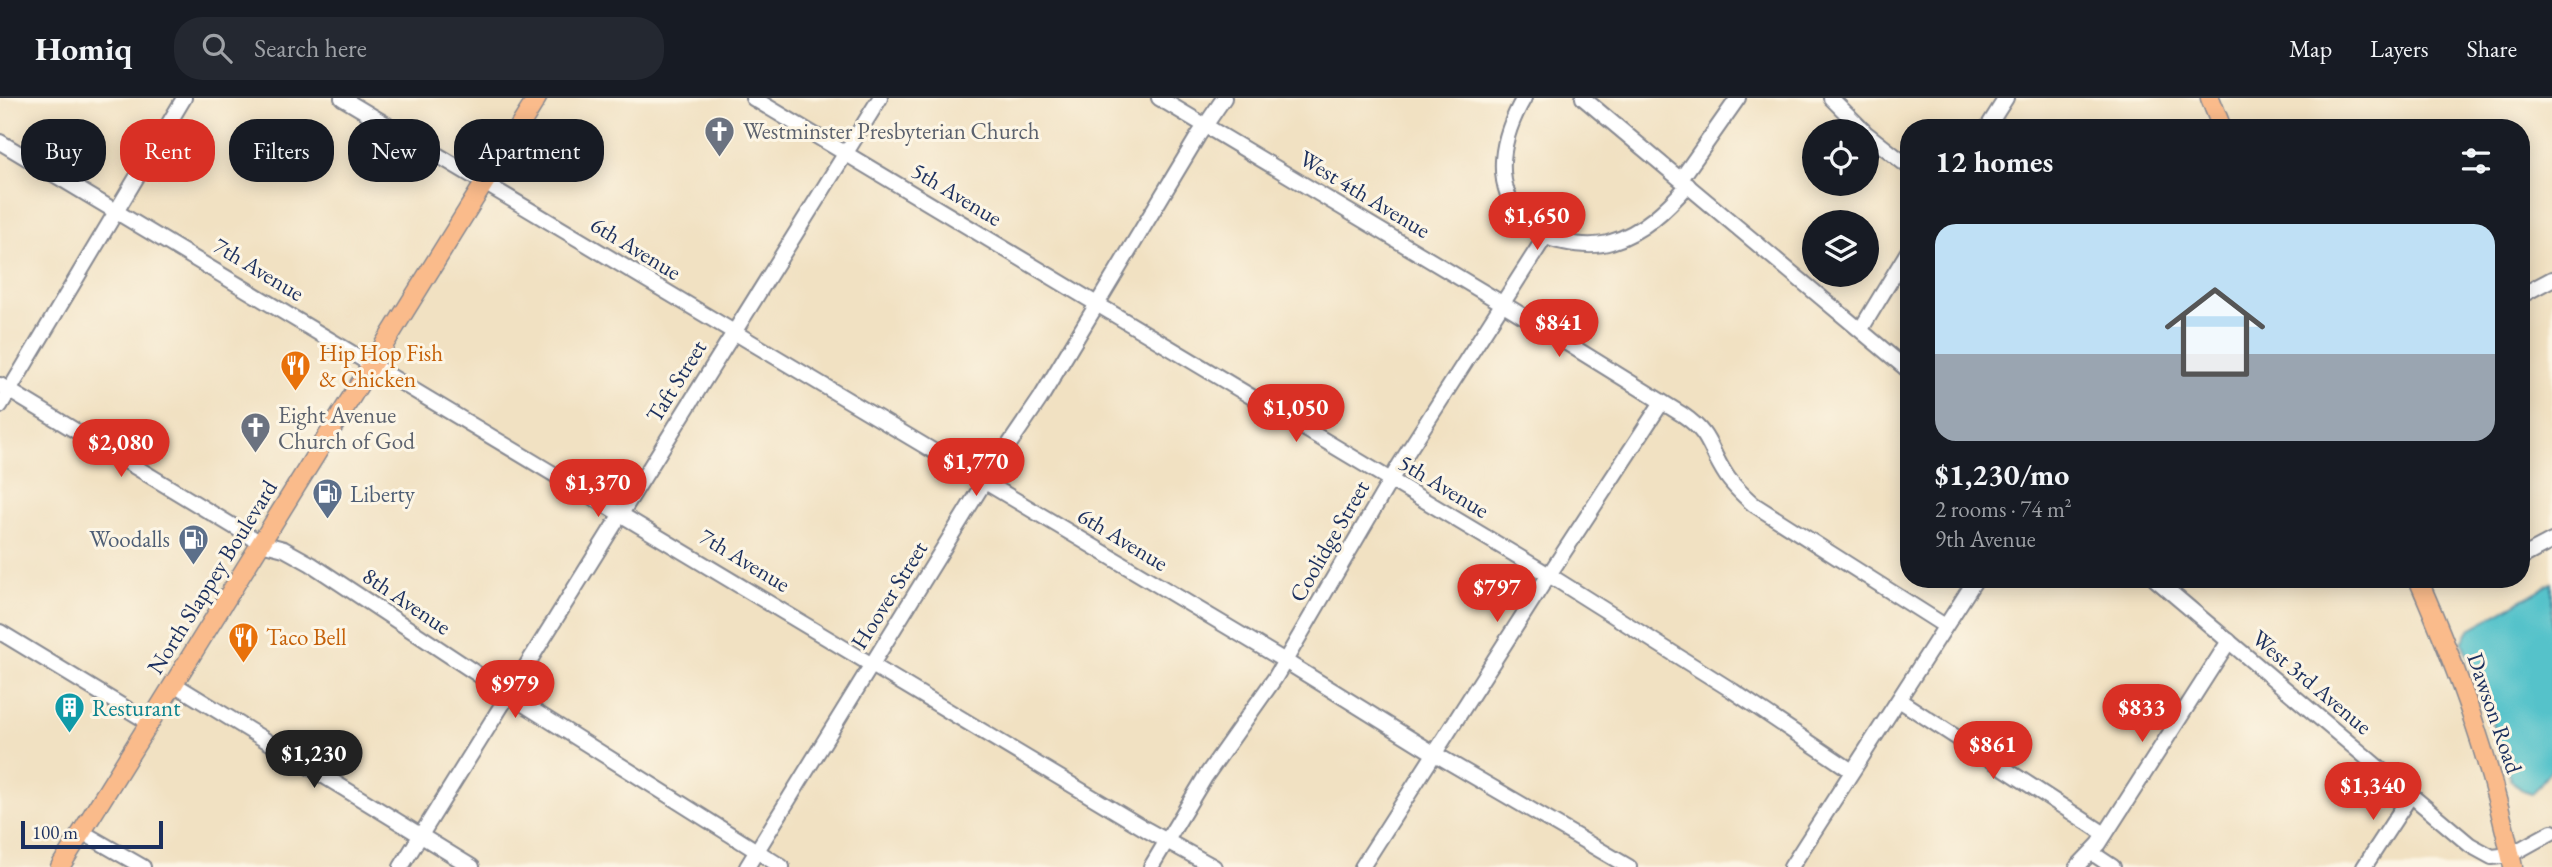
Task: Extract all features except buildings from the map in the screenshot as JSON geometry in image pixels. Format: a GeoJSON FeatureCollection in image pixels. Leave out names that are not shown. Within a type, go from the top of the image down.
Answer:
{"type":"FeatureCollection","features":[{"type":"Feature","properties":{"kind":"main road","name":"North Slappey Boulevard"},"geometry":{"type":"LineString","coordinates":[[60,867],[537,98]]}},
{"type":"Feature","properties":{"kind":"main road"},"geometry":{"type":"LineString","coordinates":[[2210,98],[2218,119]]}},
{"type":"Feature","properties":{"kind":"main road","name":"Dawson Road"},"geometry":{"type":"LineString","coordinates":[[2422,588],[2482,739],[2512,861]]}},
{"type":"Feature","properties":{"kind":"street"},"geometry":{"type":"LineString","coordinates":[[0,405],[4,388],[116,212],[184,98]]}},
{"type":"Feature","properties":{"kind":"street","name":"6th Avenue"},"geometry":{"type":"LineString","coordinates":[[342,98],[1285,661],[1435,754],[1629,867]]}},
{"type":"Feature","properties":{"kind":"street","name":"5th Avenue"},"geometry":{"type":"LineString","coordinates":[[753,98],[1549,575],[1733,691],[1852,771]]}},
{"type":"Feature","properties":{"kind":"street","name":"Taft Street"},"geometry":{"type":"LineString","coordinates":[[401,867],[880,98]]}},
{"type":"Feature","properties":{"kind":"street","name":"West 4th Avenue"},"geometry":{"type":"LineString","coordinates":[[1159,98],[1501,303],[1699,426],[1710,442],[1723,471],[1753,504],[1945,626]]}},
{"type":"Feature","properties":{"kind":"street","name":"Hoover Street"},"geometry":{"type":"LineString","coordinates":[[747,867],[1040,399],[1204,126],[1224,98]]}},
{"type":"Feature","properties":{"kind":"street"},"geometry":{"type":"LineString","coordinates":[[1524,98],[1504,146],[1502,176],[1505,189],[1515,209],[1530,226],[1545,237],[1573,244],[1609,243],[1651,221],[1684,182],[1738,98]]}},
{"type":"Feature","properties":{"kind":"street"},"geometry":{"type":"LineString","coordinates":[[1583,98],[1900,363]]}},
{"type":"Feature","properties":{"kind":"street"},"geometry":{"type":"LineString","coordinates":[[1830,98],[1852,119]]}},
{"type":"Feature","properties":{"kind":"street"},"geometry":{"type":"LineString","coordinates":[[1993,119],[2006,98]]}},
{"type":"Feature","properties":{"kind":"street","name":"7th Avenue"},"geometry":{"type":"LineString","coordinates":[[0,142],[1214,867]]}},
{"type":"Feature","properties":{"kind":"street"},"geometry":{"type":"LineString","coordinates":[[1879,143],[1900,160]]}},
{"type":"Feature","properties":{"kind":"street","name":"Coolidge Street"},"geometry":{"type":"LineString","coordinates":[[1151,867],[1205,777],[1285,661],[1391,480],[1545,237]]}},
{"type":"Feature","properties":{"kind":"street"},"geometry":{"type":"LineString","coordinates":[[1861,329],[1900,265]]}},
{"type":"Feature","properties":{"kind":"street"},"geometry":{"type":"LineString","coordinates":[[2530,291],[2552,279]]}},
{"type":"Feature","properties":{"kind":"street","name":"8th Avenue"},"geometry":{"type":"LineString","coordinates":[[4,388],[261,543],[285,549],[311,564],[509,695],[782,867]]}},
{"type":"Feature","properties":{"kind":"street"},"geometry":{"type":"LineString","coordinates":[[1362,867],[1662,402]]}},
{"type":"Feature","properties":{"kind":"street"},"geometry":{"type":"LineString","coordinates":[[2530,553],[2552,541]]}},
{"type":"Feature","properties":{"kind":"street"},"geometry":{"type":"LineString","coordinates":[[1791,867],[1970,588]]}},
{"type":"Feature","properties":{"kind":"street","name":"West 3rd Avenue"},"geometry":{"type":"LineString","coordinates":[[2166,588],[2470,845],[2491,857],[2512,861]]}},
{"type":"Feature","properties":{"kind":"street"},"geometry":{"type":"LineString","coordinates":[[0,632],[149,723]]}},
{"type":"Feature","properties":{"kind":"street"},"geometry":{"type":"LineString","coordinates":[[2077,867],[2092,853],[2105,834],[2229,641]]}},
{"type":"Feature","properties":{"kind":"street"},"geometry":{"type":"LineString","coordinates":[[174,684],[472,867]]}},
{"type":"Feature","properties":{"kind":"street"},"geometry":{"type":"LineString","coordinates":[[1899,700],[2105,834]]}},
{"type":"Feature","properties":{"kind":"street"},"geometry":{"type":"LineString","coordinates":[[2364,867],[2411,795]]}},
{"type":"Feature","properties":{"kind":"street"},"geometry":{"type":"LineString","coordinates":[[82,832],[142,867]]}},
{"type":"Feature","properties":{"kind":"street"},"geometry":{"type":"LineString","coordinates":[[2512,861],[2552,832]]}},
{"type":"Feature","properties":{"kind":"street"},"geometry":{"type":"LineString","coordinates":[[2092,853],[2113,867]]}},
{"type":"Feature","properties":{"kind":"water"},"geometry":{"type":"Polygon","coordinates":[[[2552,583],[2552,769],[2532,794],[2523,791],[2511,780],[2482,690],[2462,642],[2470,629],[2552,583]]]}},
{"type":"Feature","properties":{"kind":"place","name":"Westminster Presbyterian Church"},"geometry":{"type":"Point","coordinates":[720,158]}},
{"type":"Feature","properties":{"kind":"place","name":"Hip Hop Fish & Chicken"},"geometry":{"type":"Point","coordinates":[296,393]}},
{"type":"Feature","properties":{"kind":"place","name":"Eight Avenue Church of God"},"geometry":{"type":"Point","coordinates":[255,455]}},
{"type":"Feature","properties":{"kind":"place","name":"Liberty"},"geometry":{"type":"Point","coordinates":[327,521]}},
{"type":"Feature","properties":{"kind":"place","name":"Woodalls"},"geometry":{"type":"Point","coordinates":[193,566]}},
{"type":"Feature","properties":{"kind":"place","name":"Taco Bell"},"geometry":{"type":"Point","coordinates":[243,664]}},
{"type":"Feature","properties":{"kind":"place","name":"Resturant"},"geometry":{"type":"Point","coordinates":[69,735]}}]}
